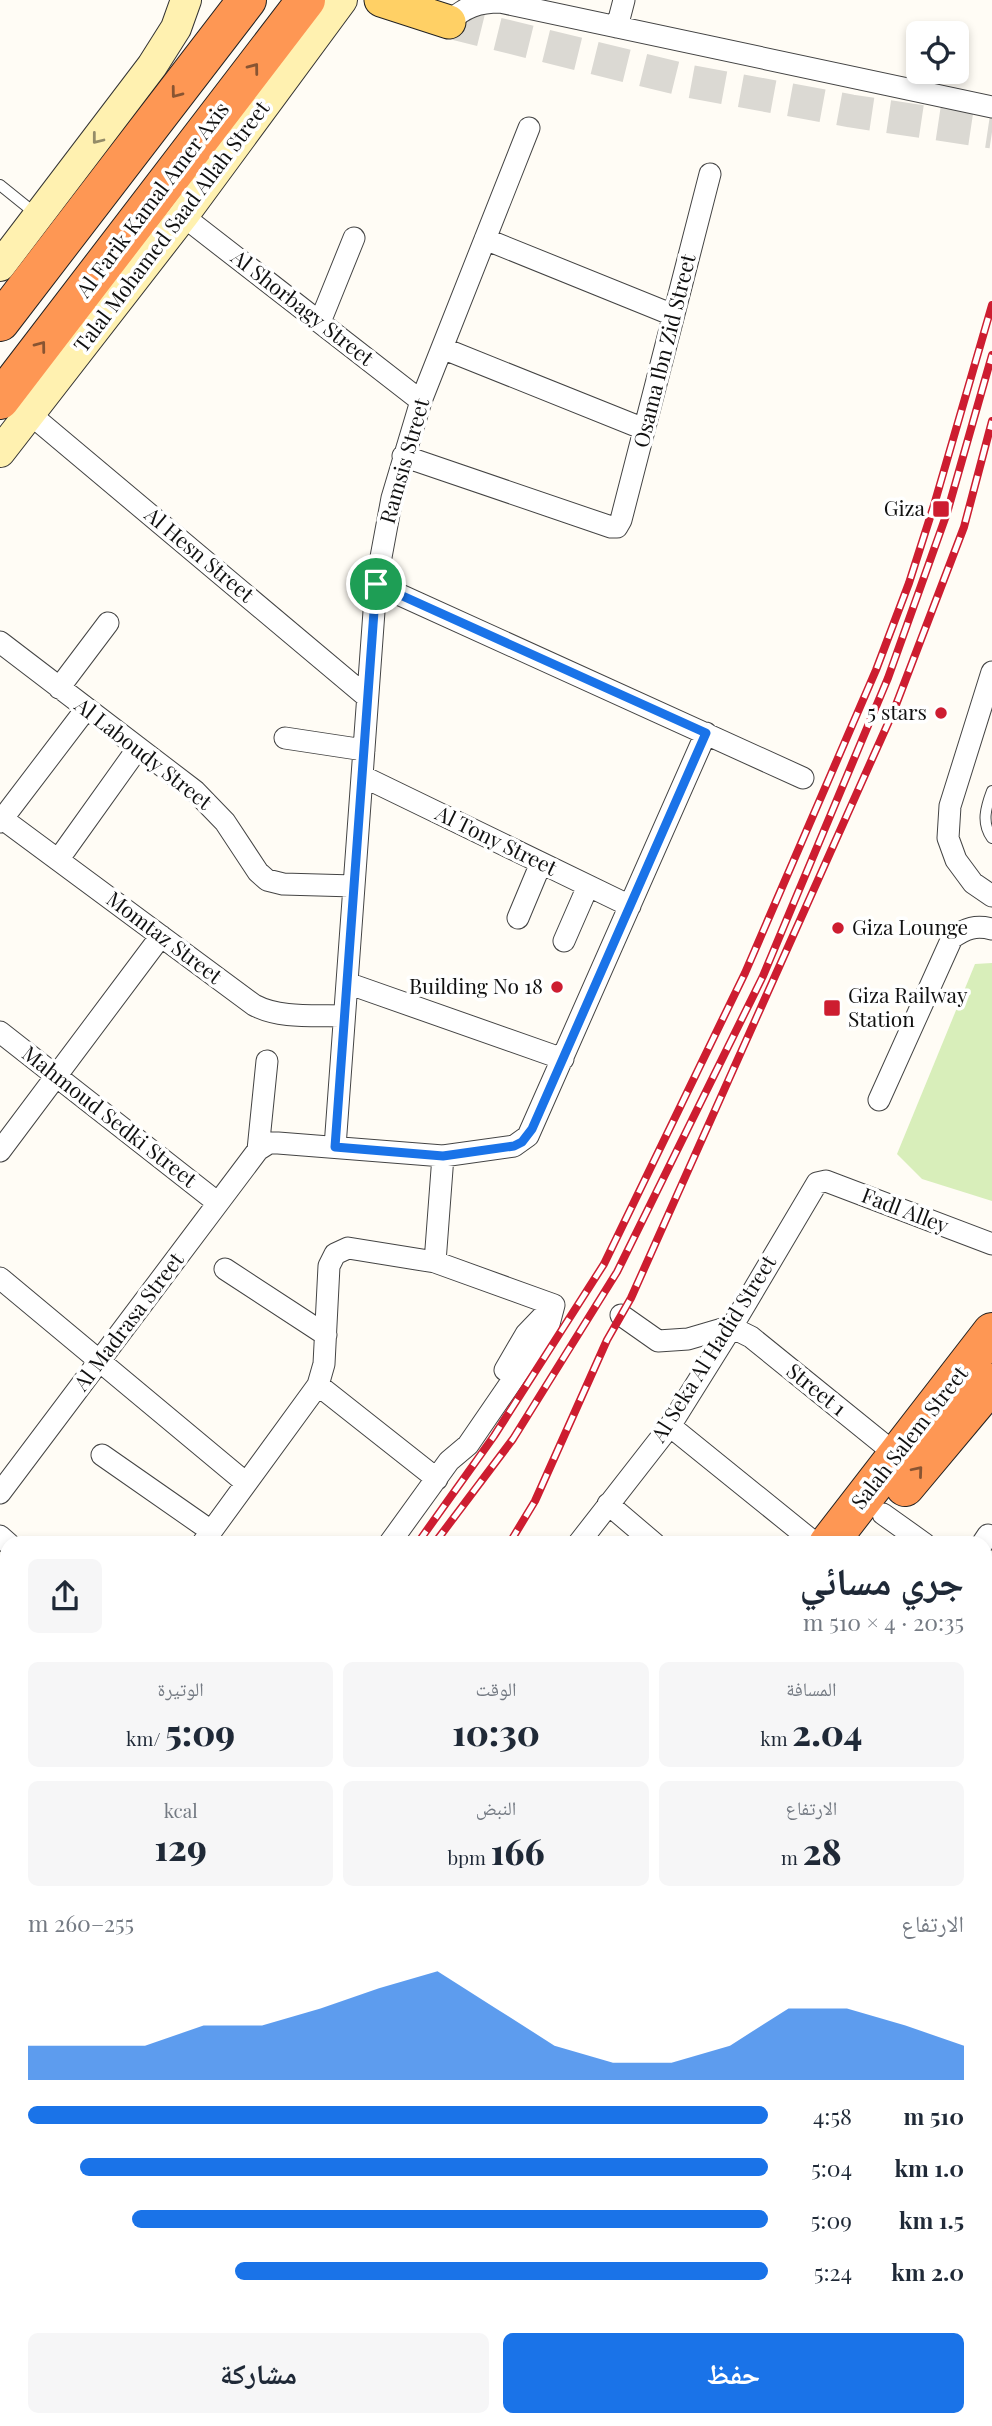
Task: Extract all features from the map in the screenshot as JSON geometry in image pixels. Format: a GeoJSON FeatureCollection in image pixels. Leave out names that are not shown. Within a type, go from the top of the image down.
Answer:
{"type":"FeatureCollection","features":[{"type":"Feature","properties":{"kind":"highway"},"geometry":{"type":"LineString","coordinates":[[0,322],[247,0]]}},
{"type":"Feature","properties":{"kind":"highway","name":"Al Farik Kamal Amer Axis"},"geometry":{"type":"LineString","coordinates":[[15,407],[306,0]]}},
{"type":"Feature","properties":{"kind":"highway","name":"Salah Salem Street"},"geometry":{"type":"LineString","coordinates":[[834,1536],[992,1332]]}},
{"type":"Feature","properties":{"kind":"highway","name":"Salah Salem Street"},"geometry":{"type":"LineString","coordinates":[[871,1529],[990,1389]]}},
{"type":"Feature","properties":{"kind":"main road"},"geometry":{"type":"LineString","coordinates":[[0,266],[152,66],[176,28],[186,0]]}},
{"type":"Feature","properties":{"kind":"main road","name":"Talal Mohamed Saad Allah Street"},"geometry":{"type":"LineString","coordinates":[[0,452],[15,407],[183,216],[342,0]]}},
{"type":"Feature","properties":{"kind":"main road"},"geometry":{"type":"LineString","coordinates":[[382,0],[449,22]]}},
{"type":"Feature","properties":{"kind":"street"},"geometry":{"type":"LineString","coordinates":[[617,27],[624,0]]}},
{"type":"Feature","properties":{"kind":"street"},"geometry":{"type":"LineString","coordinates":[[449,22],[457,14],[477,4],[500,2],[992,107]]}},
{"type":"Feature","properties":{"kind":"street","name":"Ramsis Street"},"geometry":{"type":"LineString","coordinates":[[335,1147],[376,584],[385,530],[403,456],[421,401],[529,128]]}},
{"type":"Feature","properties":{"kind":"street","name":"Osama Ibn Zid Street"},"geometry":{"type":"LineString","coordinates":[[403,456],[617,527],[645,429],[710,174]]}},
{"type":"Feature","properties":{"kind":"street","name":"Al Shorbagy Street"},"geometry":{"type":"LineString","coordinates":[[183,216],[421,401]]}},
{"type":"Feature","properties":{"kind":"street"},"geometry":{"type":"LineString","coordinates":[[320,322],[354,238]]}},
{"type":"Feature","properties":{"kind":"street"},"geometry":{"type":"LineString","coordinates":[[485,239],[673,316]]}},
{"type":"Feature","properties":{"kind":"street"},"geometry":{"type":"LineString","coordinates":[[442,348],[645,429]]}},
{"type":"Feature","properties":{"kind":"street","name":"Al Hesn Street"},"geometry":{"type":"LineString","coordinates":[[15,407],[368,697]]}},
{"type":"Feature","properties":{"kind":"street"},"geometry":{"type":"LineString","coordinates":[[376,584],[803,778]]}},
{"type":"Feature","properties":{"kind":"street"},"geometry":{"type":"LineString","coordinates":[[59,688],[108,623]]}},
{"type":"Feature","properties":{"kind":"street","name":"Al Laboudy Street"},"geometry":{"type":"LineString","coordinates":[[0,642],[195,791],[225,822],[258,872],[267,880],[283,884],[354,886]]}},
{"type":"Feature","properties":{"kind":"street"},"geometry":{"type":"LineString","coordinates":[[992,671],[950,806],[948,838],[956,860],[973,883],[992,896]]}},
{"type":"Feature","properties":{"kind":"street"},"geometry":{"type":"LineString","coordinates":[[1,819],[86,709]]}},
{"type":"Feature","properties":{"kind":"street"},"geometry":{"type":"LineString","coordinates":[[258,1150],[269,1143],[278,1143],[443,1156],[514,1146],[528,1136],[706,733]]}},
{"type":"Feature","properties":{"kind":"street"},"geometry":{"type":"LineString","coordinates":[[285,738],[363,750]]}},
{"type":"Feature","properties":{"kind":"street"},"geometry":{"type":"LineString","coordinates":[[58,860],[138,748]]}},
{"type":"Feature","properties":{"kind":"street","name":"Al Tony Street"},"geometry":{"type":"LineString","coordinates":[[362,776],[630,906]]}},
{"type":"Feature","properties":{"kind":"street","name":"Momtaz Street"},"geometry":{"type":"LineString","coordinates":[[1,819],[265,1011],[344,1016]]}},
{"type":"Feature","properties":{"kind":"street"},"geometry":{"type":"LineString","coordinates":[[518,918],[541,863]]}},
{"type":"Feature","properties":{"kind":"street"},"geometry":{"type":"LineString","coordinates":[[564,942],[588,886]]}},
{"type":"Feature","properties":{"kind":"street"},"geometry":{"type":"LineString","coordinates":[[879,1100],[953,938],[963,930],[975,926],[992,929]]}},
{"type":"Feature","properties":{"kind":"street"},"geometry":{"type":"LineString","coordinates":[[0,1151],[161,936]]}},
{"type":"Feature","properties":{"kind":"street"},"geometry":{"type":"LineString","coordinates":[[347,984],[563,1059]]}},
{"type":"Feature","properties":{"kind":"street","name":"Mahmoud Sedki Street"},"geometry":{"type":"LineString","coordinates":[[0,1032],[218,1203]]}},
{"type":"Feature","properties":{"kind":"street"},"geometry":{"type":"LineString","coordinates":[[258,1150],[267,1061]]}},
{"type":"Feature","properties":{"kind":"street","name":"Al Madrasa Street"},"geometry":{"type":"LineString","coordinates":[[0,1493],[258,1150]]}},
{"type":"Feature","properties":{"kind":"street"},"geometry":{"type":"LineString","coordinates":[[435,1262],[443,1156]]}},
{"type":"Feature","properties":{"kind":"street","name":"Fadl Alley"},"geometry":{"type":"LineString","coordinates":[[817,1183],[826,1181],[992,1244]]}},
{"type":"Feature","properties":{"kind":"street","name":"Al Seka Al Hadid Street"},"geometry":{"type":"LineString","coordinates":[[584,1536],[670,1426],[817,1183]]}},
{"type":"Feature","properties":{"kind":"street"},"geometry":{"type":"LineString","coordinates":[[207,1536],[318,1385],[324,1364],[329,1266],[335,1254],[341,1250],[355,1248],[435,1262],[554,1305],[526,1334],[491,1394],[456,1444],[449,1461],[394,1536]]}},
{"type":"Feature","properties":{"kind":"street"},"geometry":{"type":"LineString","coordinates":[[225,1269],[326,1335]]}},
{"type":"Feature","properties":{"kind":"street"},"geometry":{"type":"LineString","coordinates":[[0,1279],[246,1483]]}},
{"type":"Feature","properties":{"kind":"street"},"geometry":{"type":"LineString","coordinates":[[621,1315],[658,1341],[688,1339],[714,1331],[730,1330]]}},
{"type":"Feature","properties":{"kind":"street","name":"Street 1"},"geometry":{"type":"LineString","coordinates":[[730,1330],[751,1337],[898,1456]]}},
{"type":"Feature","properties":{"kind":"street"},"geometry":{"type":"LineString","coordinates":[[318,1385],[437,1479]]}},
{"type":"Feature","properties":{"kind":"street"},"geometry":{"type":"LineString","coordinates":[[670,1426],[806,1536]]}},
{"type":"Feature","properties":{"kind":"street"},"geometry":{"type":"LineString","coordinates":[[102,1455],[205,1536]]}},
{"type":"Feature","properties":{"kind":"street"},"geometry":{"type":"LineString","coordinates":[[608,1504],[646,1536]]}},
{"type":"Feature","properties":{"kind":"street"},"geometry":{"type":"LineString","coordinates":[[871,1529],[896,1536]]}},
{"type":"Feature","properties":{"kind":"lane"},"geometry":{"type":"LineString","coordinates":[[0,185],[38,216]]}},
{"type":"Feature","properties":{"kind":"lane"},"geometry":{"type":"LineString","coordinates":[[992,790],[985,813],[987,832],[992,838]]}},
{"type":"Feature","properties":{"kind":"green space"},"geometry":{"type":"Polygon","coordinates":[[[992,963],[992,1201],[922,1179],[897,1154],[975,964],[992,963]]]}},
{"type":"Feature","properties":{"kind":"tunnel"},"geometry":{"type":"LineString","coordinates":[[449,22],[688,81],[851,111],[992,132]]}},
{"type":"Feature","properties":{"kind":"railway"},"geometry":{"type":"LineString","coordinates":[[423,1536],[494,1436],[604,1264],[745,973],[876,670],[909,583],[992,305]]}},
{"type":"Feature","properties":{"kind":"railway"},"geometry":{"type":"LineString","coordinates":[[440,1536],[513,1439],[617,1272],[763,976],[888,678],[947,513],[992,355]]}},
{"type":"Feature","properties":{"kind":"railway"},"geometry":{"type":"LineString","coordinates":[[514,1536],[535,1501],[607,1340],[631,1298],[894,710],[964,527],[992,421]]}},
{"type":"Feature","properties":{"kind":"place","name":"Giza"},"geometry":{"type":"Point","coordinates":[941,509]}},
{"type":"Feature","properties":{"kind":"place","name":"5 stars"},"geometry":{"type":"Point","coordinates":[941,713]}},
{"type":"Feature","properties":{"kind":"place","name":"Giza Lounge"},"geometry":{"type":"Point","coordinates":[838,928]}},
{"type":"Feature","properties":{"kind":"place","name":"Building No 18"},"geometry":{"type":"Point","coordinates":[557,987]}},
{"type":"Feature","properties":{"kind":"place","name":"Giza Railway Station"},"geometry":{"type":"Point","coordinates":[832,1008]}},
{"type":"Feature","properties":{"kind":"route"},"geometry":{"type":"LineString","coordinates":[[376,584],[706,733],[532,1129],[522,1142],[514,1146],[443,1156],[335,1147],[376,584]]}}]}
